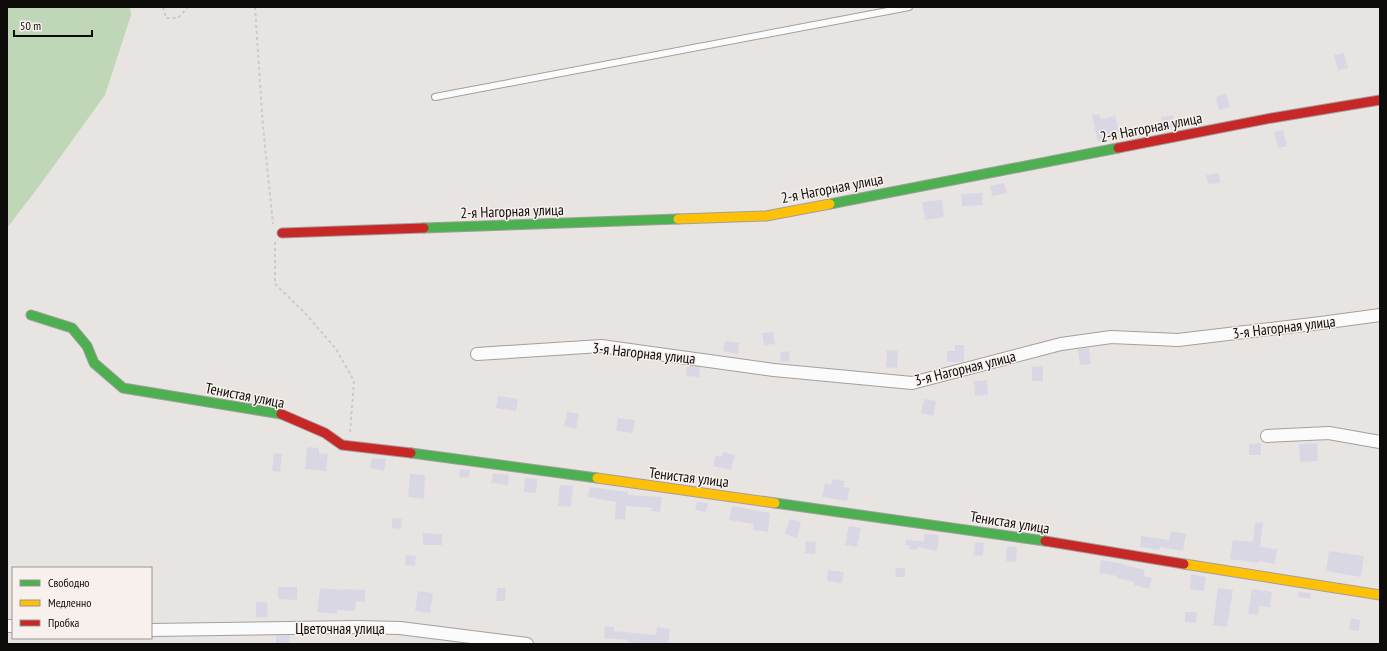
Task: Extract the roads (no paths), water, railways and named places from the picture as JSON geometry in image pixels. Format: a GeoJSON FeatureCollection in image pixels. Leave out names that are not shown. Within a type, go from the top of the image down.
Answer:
{"type":"FeatureCollection","features":[{"type":"Feature","properties":{"kind":"street","name":"2-я Нагорная улица"},"geometry":{"type":"LineString","coordinates":[[278,234],[766,216],[1272,118],[1380,100]]}},
{"type":"Feature","properties":{"kind":"street","name":"Тенистая улица"},"geometry":{"type":"LineString","coordinates":[[31,315],[72,328],[87,346],[94,363],[124,388],[277,414],[325,433],[342,446],[388,450],[495,464],[997,534],[1380,595]]}},
{"type":"Feature","properties":{"kind":"street","name":"3-я Нагорная улица"},"geometry":{"type":"LineString","coordinates":[[477,354],[601,346],[774,370],[912,382],[1061,344],[1111,337],[1178,340],[1380,315]]}},
{"type":"Feature","properties":{"kind":"street"},"geometry":{"type":"LineString","coordinates":[[1267,436],[1329,433],[1380,442]]}},
{"type":"Feature","properties":{"kind":"street","name":"Цветочная улица"},"geometry":{"type":"LineString","coordinates":[[152,630],[357,627],[400,628],[527,644]]}},
{"type":"Feature","properties":{"kind":"lane"},"geometry":{"type":"LineString","coordinates":[[435,97],[909,7]]}}]}
